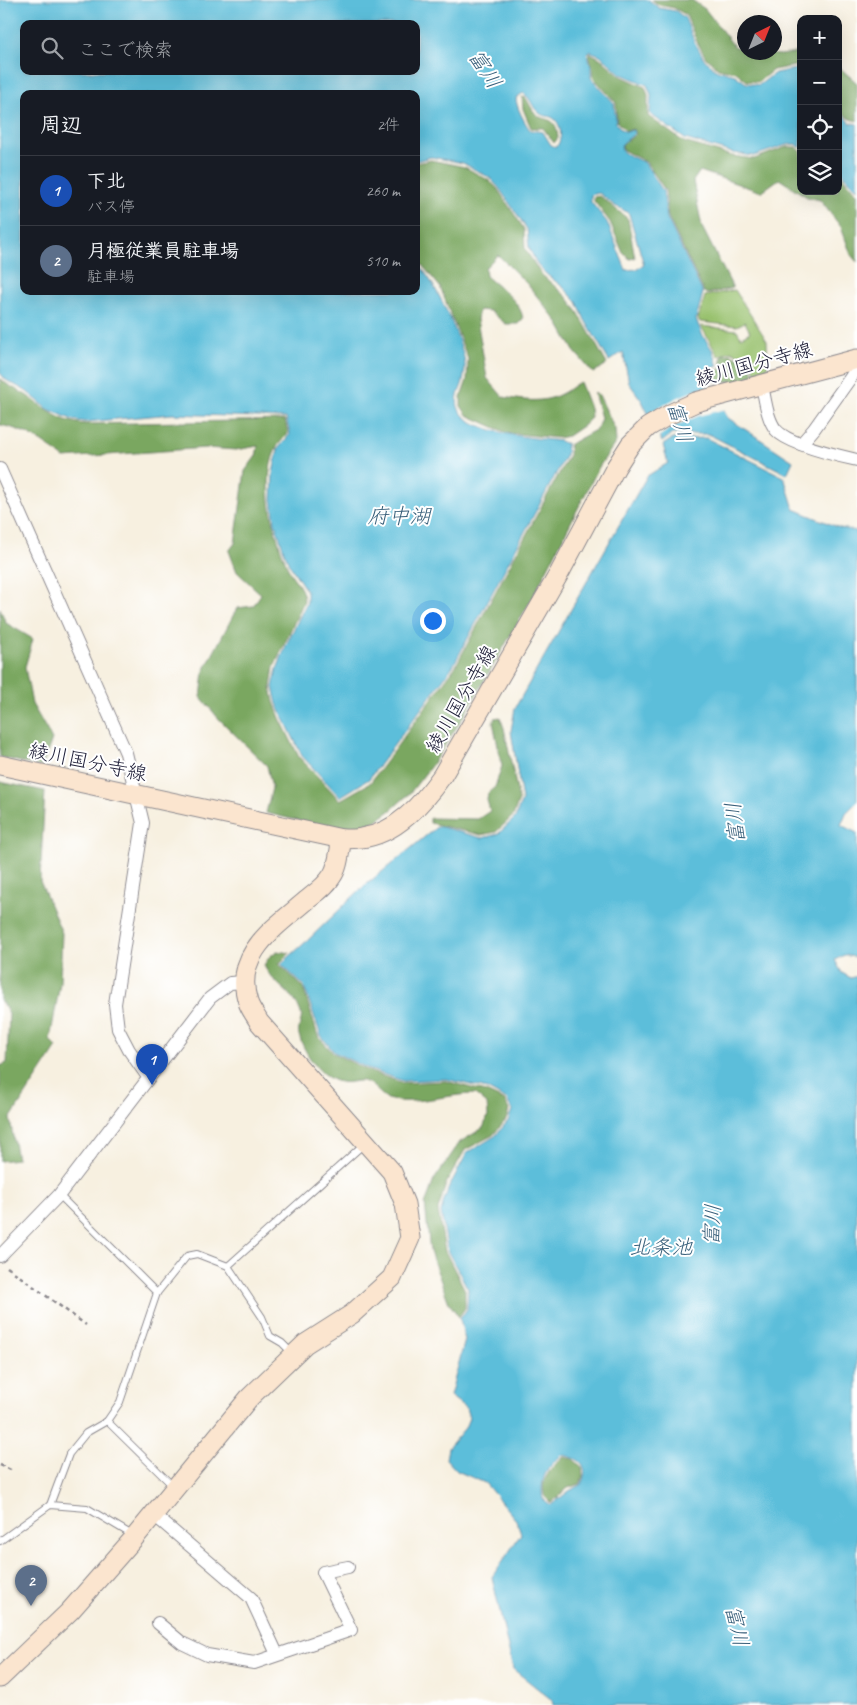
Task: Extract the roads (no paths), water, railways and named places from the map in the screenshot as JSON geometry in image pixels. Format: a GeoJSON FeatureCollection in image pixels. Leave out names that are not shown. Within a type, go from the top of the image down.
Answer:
{"type":"FeatureCollection","features":[{"type":"Feature","properties":{"kind":"main road","name":"綾川国分寺線"},"geometry":{"type":"LineString","coordinates":[[0,765],[342,839],[362,838],[395,826],[429,794],[442,776],[560,572],[616,467],[630,445],[648,427],[688,406],[722,395],[857,360]]}},
{"type":"Feature","properties":{"kind":"main road"},"geometry":{"type":"LineString","coordinates":[[0,1678],[70,1611],[135,1536],[249,1398],[305,1344],[352,1314],[392,1278],[410,1238],[405,1204],[392,1172],[260,1022],[248,1003],[244,982],[252,952],[269,932],[321,889],[333,876],[338,863],[342,839]]}},
{"type":"Feature","properties":{"kind":"street"},"geometry":{"type":"LineString","coordinates":[[801,444],[851,377],[857,360]]}},
{"type":"Feature","properties":{"kind":"street"},"geometry":{"type":"LineString","coordinates":[[762,386],[771,420],[775,430],[781,435],[801,444],[857,460]]}},
{"type":"Feature","properties":{"kind":"street"},"geometry":{"type":"LineString","coordinates":[[0,469],[126,753],[144,822],[115,1004],[118,1029],[129,1050],[148,1077]]}},
{"type":"Feature","properties":{"kind":"street"},"geometry":{"type":"LineString","coordinates":[[0,1256],[58,1196],[210,998],[230,983],[244,982]]}},
{"type":"Feature","properties":{"kind":"street"},"geometry":{"type":"LineString","coordinates":[[153,1514],[251,1598],[277,1654]]}},
{"type":"Feature","properties":{"kind":"street"},"geometry":{"type":"LineString","coordinates":[[158,1623],[182,1643],[207,1655],[254,1663],[351,1630],[323,1572],[348,1567]]}},
{"type":"Feature","properties":{"kind":"lane"},"geometry":{"type":"LineString","coordinates":[[228,1266],[367,1142]]}},
{"type":"Feature","properties":{"kind":"lane"},"geometry":{"type":"LineString","coordinates":[[58,1196],[157,1293]]}},
{"type":"Feature","properties":{"kind":"lane"},"geometry":{"type":"LineString","coordinates":[[0,1541],[50,1504],[69,1454],[86,1433],[107,1421],[120,1402],[157,1293],[187,1256],[196,1254],[228,1266],[262,1317],[270,1336],[282,1343],[294,1355]]}},
{"type":"Feature","properties":{"kind":"lane"},"geometry":{"type":"LineString","coordinates":[[107,1421],[175,1488]]}},
{"type":"Feature","properties":{"kind":"lane"},"geometry":{"type":"LineString","coordinates":[[50,1504],[88,1508],[135,1536]]}},
{"type":"Feature","properties":{"kind":"water","name":"府中湖"},"geometry":{"type":"Polygon","coordinates":[[[0,0],[649,0],[659,8],[676,11],[685,18],[695,43],[705,60],[717,70],[735,75],[746,83],[759,85],[775,73],[797,69],[797,145],[786,145],[754,156],[733,153],[685,139],[650,114],[651,95],[647,85],[621,74],[600,55],[589,51],[587,53],[591,65],[591,78],[614,103],[616,123],[626,132],[633,130],[635,133],[621,145],[622,151],[645,163],[663,191],[667,218],[703,293],[696,319],[702,334],[713,351],[718,366],[704,371],[700,369],[708,389],[728,418],[793,461],[787,474],[708,434],[672,434],[662,442],[642,401],[629,383],[623,352],[609,361],[585,320],[577,302],[538,266],[529,248],[527,229],[499,188],[490,178],[463,163],[431,157],[420,160],[420,90],[20,90],[20,295],[420,295],[420,267],[439,295],[454,328],[464,357],[465,368],[457,403],[464,416],[488,429],[520,436],[560,441],[567,444],[566,455],[453,666],[369,779],[340,797],[302,756],[277,704],[273,687],[277,669],[287,643],[307,602],[307,592],[289,564],[284,551],[275,523],[272,499],[273,473],[278,449],[290,434],[286,418],[172,414],[85,422],[73,420],[48,409],[26,391],[6,380],[0,373],[0,0]],[[523,93],[516,98],[523,119],[530,130],[543,132],[551,145],[556,147],[560,140],[558,124],[553,118],[538,112],[523,93]],[[599,193],[591,195],[591,202],[607,222],[626,270],[637,269],[644,265],[629,214],[599,193]]]}},
{"type":"Feature","properties":{"kind":"water"},"geometry":{"type":"Polygon","coordinates":[[[842,113],[851,123],[857,124],[857,189],[842,173],[842,113]]]}},
{"type":"Feature","properties":{"kind":"water","name":"北条池"},"geometry":{"type":"Polygon","coordinates":[[[706,438],[784,477],[794,509],[840,528],[857,531],[857,802],[846,813],[841,825],[857,833],[857,960],[854,957],[844,955],[835,960],[842,973],[851,978],[857,976],[857,1705],[553,1705],[552,1700],[513,1669],[492,1577],[521,1534],[516,1520],[485,1483],[457,1471],[446,1459],[448,1448],[465,1428],[469,1418],[466,1408],[450,1396],[465,1340],[460,1319],[467,1309],[468,1289],[448,1252],[441,1212],[449,1187],[467,1153],[495,1136],[508,1121],[512,1110],[507,1100],[487,1089],[446,1079],[403,1081],[371,1070],[334,1052],[321,1036],[304,986],[281,964],[362,888],[438,826],[482,838],[498,834],[515,818],[522,800],[511,731],[515,708],[647,476],[668,463],[663,445],[672,439],[706,438]],[[562,1455],[548,1469],[543,1479],[543,1499],[551,1505],[569,1491],[581,1485],[584,1478],[582,1464],[569,1456],[562,1455]]]}},
{"type":"Feature","properties":{"kind":"place","name":"下北"},"geometry":{"type":"Point","coordinates":[152,1085]}},
{"type":"Feature","properties":{"kind":"place","name":"月極従業員駐車場"},"geometry":{"type":"Point","coordinates":[31,1606]}},
{"type":"Feature","properties":{"kind":"water label","name":"富川"},"geometry":{"type":"Point","coordinates":[485,69]}},
{"type":"Feature","properties":{"kind":"water label","name":"富川"},"geometry":{"type":"Point","coordinates":[680,422]}},
{"type":"Feature","properties":{"kind":"water label","name":"富川"},"geometry":{"type":"Point","coordinates":[735,823]}},
{"type":"Feature","properties":{"kind":"water label","name":"富川"},"geometry":{"type":"Point","coordinates":[712,1225]}},
{"type":"Feature","properties":{"kind":"water label","name":"富川"},"geometry":{"type":"Point","coordinates":[737,1626]}}]}
